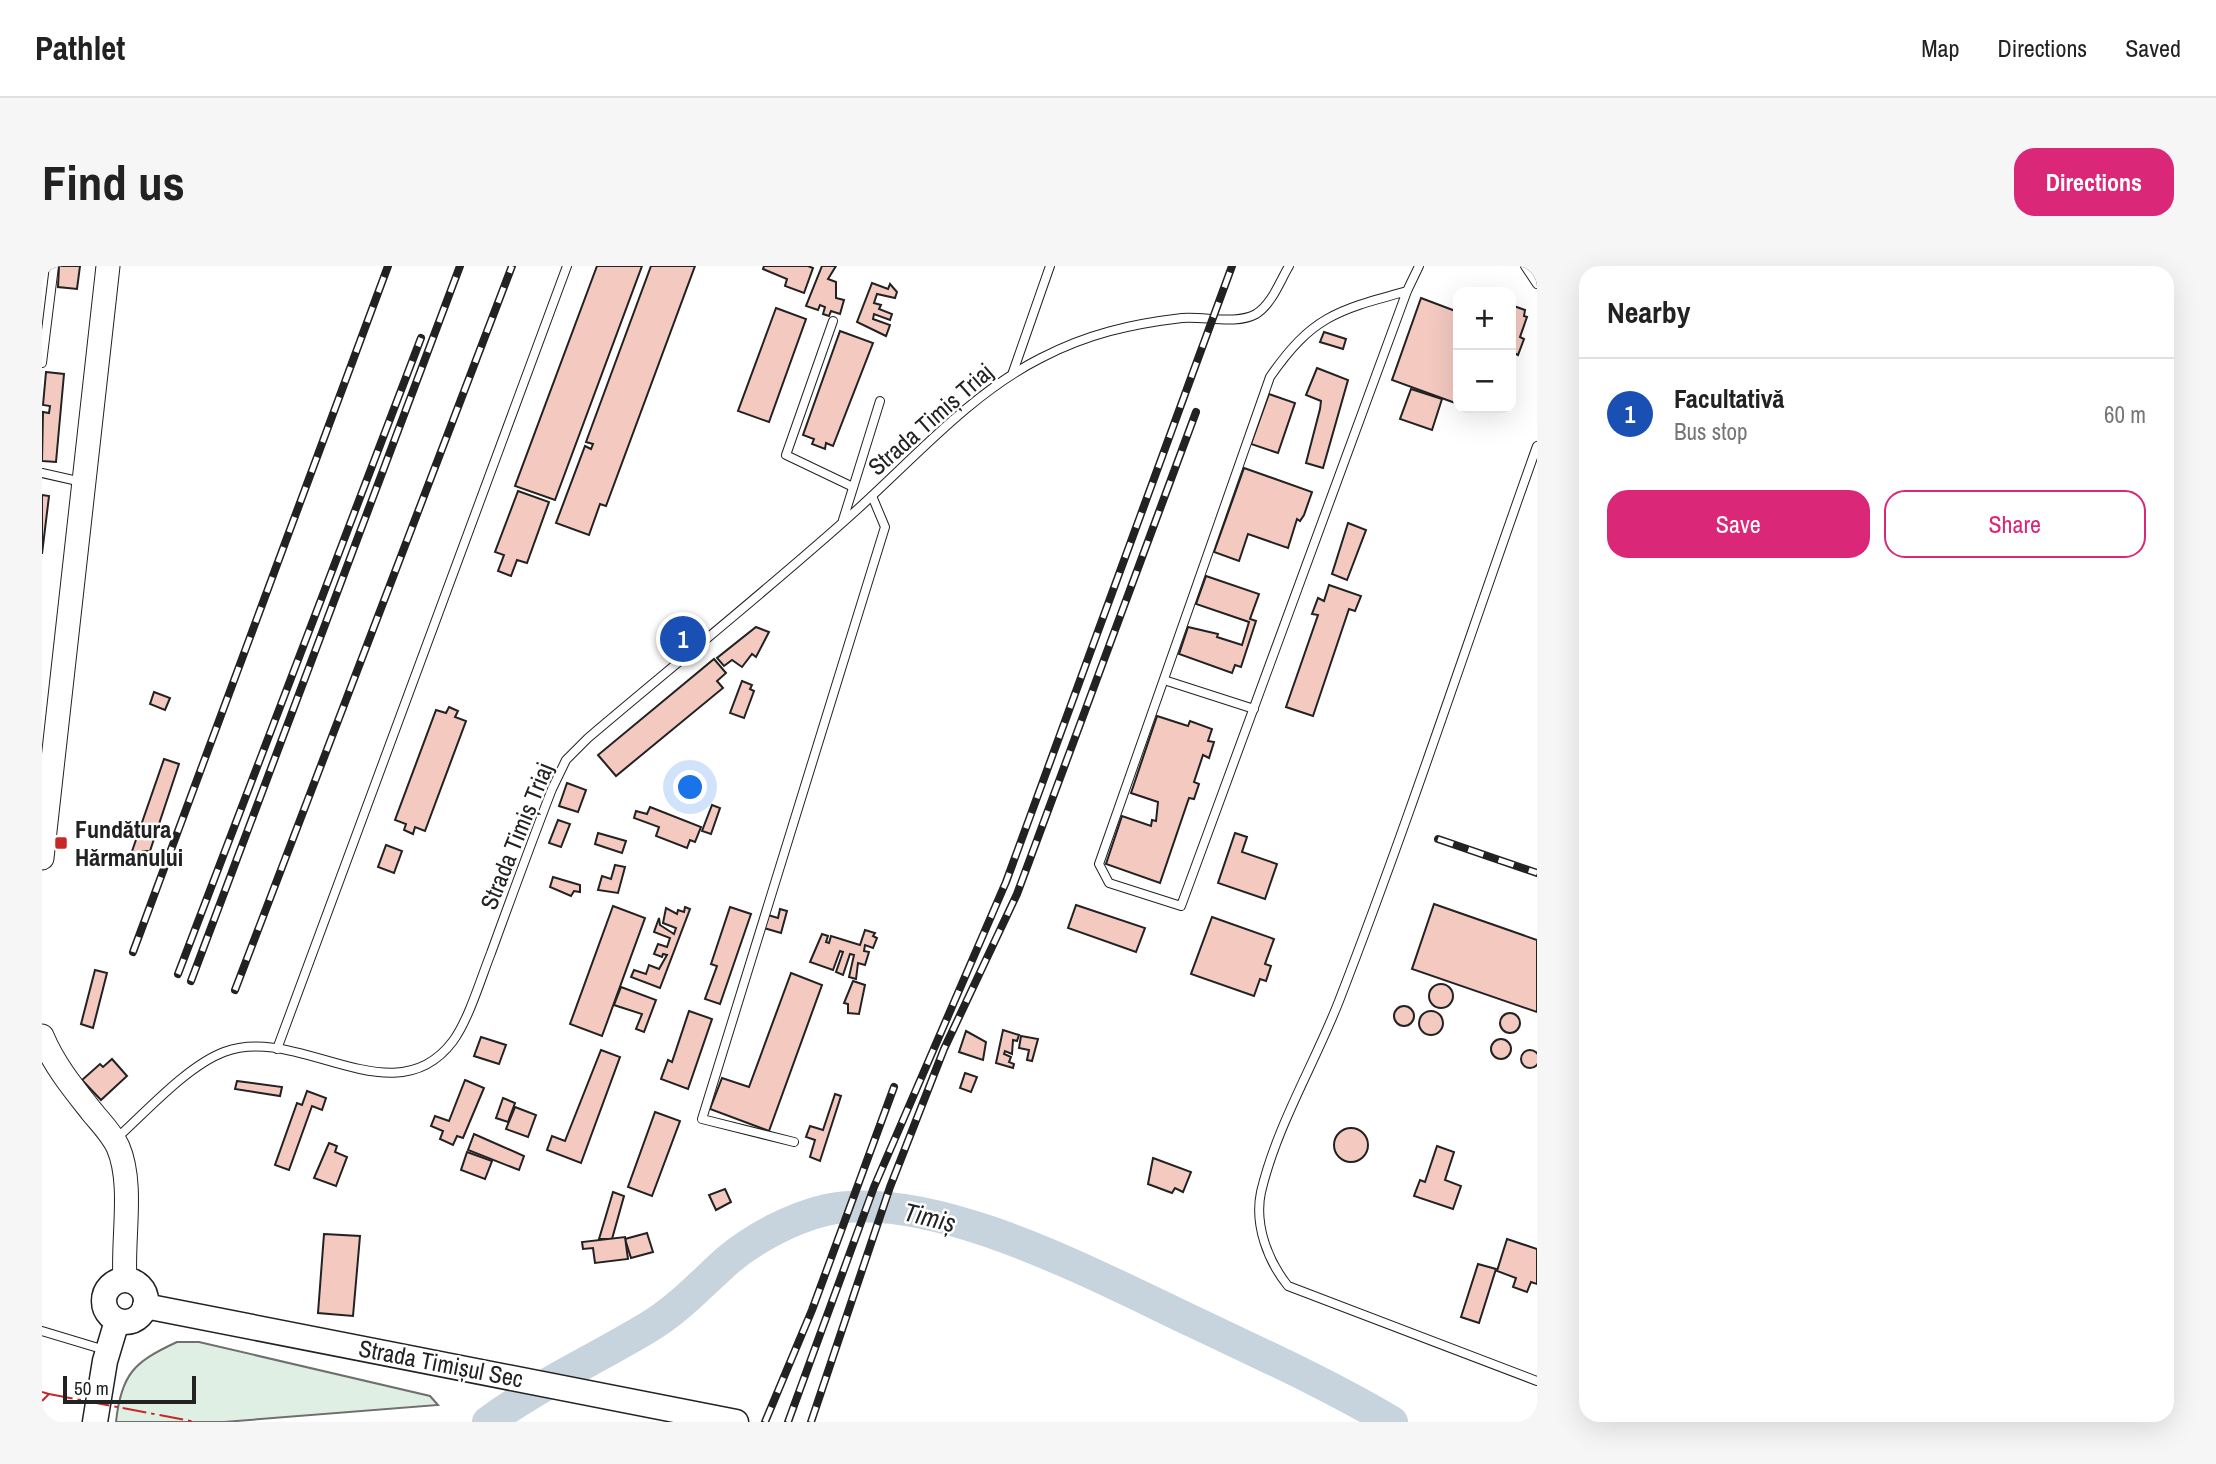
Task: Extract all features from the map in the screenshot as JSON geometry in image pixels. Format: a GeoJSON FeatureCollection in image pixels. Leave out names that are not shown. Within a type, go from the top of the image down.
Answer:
{"type":"FeatureCollection","features":[{"type":"Feature","properties":{"kind":"main road"},"geometry":{"type":"LineString","coordinates":[[42,858],[108,266]]}},
{"type":"Feature","properties":{"kind":"main road"},"geometry":{"type":"LineString","coordinates":[[42,1036],[62,1074],[115,1140],[125,1174],[125,1280]]}},
{"type":"Feature","properties":{"kind":"main road"},"geometry":{"type":"LineString","coordinates":[[125,1280],[143,1290],[145,1306],[136,1319],[117,1321],[106,1311],[105,1297],[112,1285],[125,1280]]}},
{"type":"Feature","properties":{"kind":"main road","name":"Strada Timișul Sec"},"geometry":{"type":"LineString","coordinates":[[145,1306],[463,1366],[736,1422]]}},
{"type":"Feature","properties":{"kind":"main road"},"geometry":{"type":"LineString","coordinates":[[95,1422],[99,1391],[117,1321]]}},
{"type":"Feature","properties":{"kind":"lane"},"geometry":{"type":"LineString","coordinates":[[42,363],[54,266]]}},
{"type":"Feature","properties":{"kind":"lane"},"geometry":{"type":"LineString","coordinates":[[277,1049],[567,266]]}},
{"type":"Feature","properties":{"kind":"lane","name":"Strada Timiș Triaj"},"geometry":{"type":"LineString","coordinates":[[1013,372],[1050,266]]}},
{"type":"Feature","properties":{"kind":"lane","name":"Strada Timiș Triaj"},"geometry":{"type":"LineString","coordinates":[[115,1140],[192,1073],[223,1052],[242,1048],[277,1049],[389,1074],[414,1071],[435,1059],[454,1040],[482,976],[552,789],[566,760],[587,738],[842,523],[967,408],[1013,372],[1075,340],[1116,327],[1186,318],[1230,319],[1255,314],[1269,301],[1289,266]]}},
{"type":"Feature","properties":{"kind":"lane"},"geometry":{"type":"LineString","coordinates":[[1407,291],[1344,309],[1313,326],[1290,348],[1270,377],[1099,864],[1109,883],[1181,906],[1407,291],[1419,266]]}},
{"type":"Feature","properties":{"kind":"lane"},"geometry":{"type":"LineString","coordinates":[[1525,266],[1537,284]]}},
{"type":"Feature","properties":{"kind":"lane"},"geometry":{"type":"LineString","coordinates":[[833,321],[786,455],[853,487]]}},
{"type":"Feature","properties":{"kind":"lane"},"geometry":{"type":"LineString","coordinates":[[842,523],[880,401]]}},
{"type":"Feature","properties":{"kind":"lane"},"geometry":{"type":"LineString","coordinates":[[1537,446],[1339,1002],[1284,1126],[1261,1194],[1260,1224],[1276,1271],[1288,1286],[1537,1381]]}},
{"type":"Feature","properties":{"kind":"lane"},"geometry":{"type":"LineString","coordinates":[[42,473],[85,483]]}},
{"type":"Feature","properties":{"kind":"lane"},"geometry":{"type":"LineString","coordinates":[[794,1142],[702,1119],[885,527],[872,496]]}},
{"type":"Feature","properties":{"kind":"lane"},"geometry":{"type":"LineString","coordinates":[[1164,680],[1254,709]]}},
{"type":"Feature","properties":{"kind":"lane"},"geometry":{"type":"LineString","coordinates":[[42,1331],[108,1351]]}},
{"type":"Feature","properties":{"kind":"green space"},"geometry":{"type":"Polygon","coordinates":[[[177,1342],[199,1342],[430,1396],[438,1405],[224,1422],[116,1422],[122,1392],[132,1372],[150,1356],[177,1342]]]}},
{"type":"Feature","properties":{"kind":"building"},"geometry":{"type":"Polygon","coordinates":[[[59,266],[80,266],[77,289],[58,287],[59,266]]]}},
{"type":"Feature","properties":{"kind":"building"},"geometry":{"type":"Polygon","coordinates":[[[597,266],[642,266],[555,500],[515,486],[597,266]]]}},
{"type":"Feature","properties":{"kind":"building"},"geometry":{"type":"Polygon","coordinates":[[[651,266],[695,266],[606,506],[600,504],[589,535],[556,523],[585,446],[591,449],[593,444],[586,442],[651,266]]]}},
{"type":"Feature","properties":{"kind":"building"},"geometry":{"type":"Polygon","coordinates":[[[764,266],[813,268],[804,293],[785,286],[787,279],[763,269],[764,266]]]}},
{"type":"Feature","properties":{"kind":"building"},"geometry":{"type":"Polygon","coordinates":[[[822,266],[836,266],[828,279],[836,282],[836,298],[844,300],[840,314],[831,311],[829,316],[823,314],[825,307],[820,305],[818,310],[806,306],[822,266]]]}},
{"type":"Feature","properties":{"kind":"building"},"geometry":{"type":"Polygon","coordinates":[[[872,283],[888,289],[890,284],[897,292],[895,298],[877,294],[874,303],[881,305],[879,309],[892,314],[890,320],[874,314],[873,319],[890,325],[886,336],[857,322],[872,283]]]}},
{"type":"Feature","properties":{"kind":"building"},"geometry":{"type":"Polygon","coordinates":[[[1421,298],[1453,310],[1453,402],[1392,380],[1421,298]]]}},
{"type":"Feature","properties":{"kind":"building"},"geometry":{"type":"Polygon","coordinates":[[[1516,307],[1525,310],[1524,316],[1527,317],[1520,337],[1524,339],[1518,355],[1516,307]]]}},
{"type":"Feature","properties":{"kind":"building"},"geometry":{"type":"Polygon","coordinates":[[[776,308],[806,319],[769,422],[738,411],[776,308]]]}},
{"type":"Feature","properties":{"kind":"building"},"geometry":{"type":"Polygon","coordinates":[[[840,331],[873,343],[833,446],[826,443],[825,449],[812,444],[814,439],[803,435],[840,331]]]}},
{"type":"Feature","properties":{"kind":"building"},"geometry":{"type":"Polygon","coordinates":[[[1324,332],[1346,339],[1343,349],[1320,342],[1324,332]]]}},
{"type":"Feature","properties":{"kind":"building"},"geometry":{"type":"Polygon","coordinates":[[[1317,368],[1348,380],[1323,468],[1306,463],[1321,401],[1306,395],[1317,368]]]}},
{"type":"Feature","properties":{"kind":"building"},"geometry":{"type":"Polygon","coordinates":[[[46,372],[64,374],[56,462],[42,461],[43,412],[49,413],[50,406],[43,405],[46,372]]]}},
{"type":"Feature","properties":{"kind":"building"},"geometry":{"type":"Polygon","coordinates":[[[1411,389],[1442,399],[1432,430],[1400,419],[1411,389]]]}},
{"type":"Feature","properties":{"kind":"building"},"geometry":{"type":"Polygon","coordinates":[[[1269,394],[1295,403],[1278,453],[1251,444],[1269,394]]]}},
{"type":"Feature","properties":{"kind":"building"},"geometry":{"type":"Polygon","coordinates":[[[1244,468],[1312,492],[1304,515],[1300,521],[1297,519],[1288,548],[1248,534],[1239,561],[1214,552],[1244,468]]]}},
{"type":"Feature","properties":{"kind":"building"},"geometry":{"type":"Polygon","coordinates":[[[518,491],[549,502],[527,563],[517,560],[511,576],[498,571],[504,555],[495,552],[518,491]]]}},
{"type":"Feature","properties":{"kind":"building"},"geometry":{"type":"Polygon","coordinates":[[[42,495],[49,496],[42,554],[42,495]]]}},
{"type":"Feature","properties":{"kind":"building"},"geometry":{"type":"Polygon","coordinates":[[[1348,523],[1366,530],[1347,580],[1332,574],[1348,523]]]}},
{"type":"Feature","properties":{"kind":"building"},"geometry":{"type":"Polygon","coordinates":[[[1206,576],[1259,594],[1250,619],[1256,621],[1241,667],[1235,665],[1232,673],[1179,654],[1188,627],[1218,634],[1217,637],[1242,645],[1249,622],[1196,604],[1206,576]]]}},
{"type":"Feature","properties":{"kind":"building"},"geometry":{"type":"Polygon","coordinates":[[[1329,585],[1361,596],[1355,611],[1349,609],[1313,716],[1286,707],[1318,615],[1312,614],[1318,598],[1324,601],[1329,585]]]}},
{"type":"Feature","properties":{"kind":"building"},"geometry":{"type":"Polygon","coordinates":[[[756,627],[769,632],[756,657],[752,654],[742,667],[732,660],[724,666],[717,658],[756,627]]]}},
{"type":"Feature","properties":{"kind":"building"},"geometry":{"type":"Polygon","coordinates":[[[714,659],[726,673],[717,681],[723,688],[616,776],[598,755],[714,659]]]}},
{"type":"Feature","properties":{"kind":"building"},"geometry":{"type":"Polygon","coordinates":[[[742,681],[752,685],[750,689],[754,691],[744,718],[730,713],[742,681]]]}},
{"type":"Feature","properties":{"kind":"building"},"geometry":{"type":"Polygon","coordinates":[[[154,692],[170,698],[165,710],[150,704],[154,692]]]}},
{"type":"Feature","properties":{"kind":"building"},"geometry":{"type":"Polygon","coordinates":[[[449,707],[458,711],[455,717],[466,721],[425,831],[415,827],[413,834],[404,830],[406,824],[395,820],[436,710],[446,713],[449,707]]]}},
{"type":"Feature","properties":{"kind":"building"},"geometry":{"type":"Polygon","coordinates":[[[1157,716],[1188,726],[1190,721],[1212,729],[1208,741],[1214,742],[1209,758],[1203,755],[1194,782],[1199,784],[1194,799],[1189,798],[1160,883],[1106,864],[1122,816],[1151,826],[1152,820],[1156,821],[1158,802],[1131,793],[1157,716]]]}},
{"type":"Feature","properties":{"kind":"building"},"geometry":{"type":"Polygon","coordinates":[[[164,759],[179,764],[150,851],[143,851],[140,860],[130,857],[164,759]]]}},
{"type":"Feature","properties":{"kind":"building"},"geometry":{"type":"Polygon","coordinates":[[[567,783],[586,790],[578,812],[559,806],[567,783]]]}},
{"type":"Feature","properties":{"kind":"building"},"geometry":{"type":"Polygon","coordinates":[[[712,805],[720,808],[711,834],[702,831],[712,805]]]}},
{"type":"Feature","properties":{"kind":"building"},"geometry":{"type":"Polygon","coordinates":[[[650,807],[701,827],[695,842],[690,840],[687,848],[656,836],[659,827],[634,818],[636,811],[647,814],[650,807]]]}},
{"type":"Feature","properties":{"kind":"building"},"geometry":{"type":"Polygon","coordinates":[[[558,820],[570,824],[561,847],[549,843],[558,820]]]}},
{"type":"Feature","properties":{"kind":"building"},"geometry":{"type":"Polygon","coordinates":[[[598,833],[626,841],[622,853],[595,844],[598,833]]]}},
{"type":"Feature","properties":{"kind":"building"},"geometry":{"type":"Polygon","coordinates":[[[1235,833],[1247,837],[1242,852],[1277,864],[1265,899],[1218,883],[1235,833]]]}},
{"type":"Feature","properties":{"kind":"building"},"geometry":{"type":"Polygon","coordinates":[[[386,845],[402,851],[394,873],[378,867],[386,845]]]}},
{"type":"Feature","properties":{"kind":"building"},"geometry":{"type":"Polygon","coordinates":[[[615,865],[625,867],[618,893],[598,890],[602,876],[611,879],[615,865]]]}},
{"type":"Feature","properties":{"kind":"building"},"geometry":{"type":"Polygon","coordinates":[[[553,877],[580,885],[580,892],[574,891],[571,896],[550,887],[553,877]]]}},
{"type":"Feature","properties":{"kind":"building"},"geometry":{"type":"Polygon","coordinates":[[[1434,904],[1537,940],[1537,1012],[1412,969],[1434,904]]]}},
{"type":"Feature","properties":{"kind":"building"},"geometry":{"type":"Polygon","coordinates":[[[1076,905],[1145,928],[1136,952],[1068,928],[1076,905]]]}},
{"type":"Feature","properties":{"kind":"building"},"geometry":{"type":"Polygon","coordinates":[[[613,906],[645,918],[602,1036],[570,1024],[613,906]]]}},
{"type":"Feature","properties":{"kind":"building"},"geometry":{"type":"Polygon","coordinates":[[[685,907],[690,909],[660,988],[631,977],[634,970],[646,974],[649,965],[659,969],[667,955],[663,954],[662,957],[654,954],[658,944],[667,947],[670,938],[654,932],[659,918],[660,925],[674,934],[676,928],[663,923],[666,908],[677,914],[678,910],[684,912],[685,907]]]}},
{"type":"Feature","properties":{"kind":"building"},"geometry":{"type":"Polygon","coordinates":[[[730,907],[751,914],[720,1004],[705,999],[717,966],[711,964],[730,907]]]}},
{"type":"Feature","properties":{"kind":"building"},"geometry":{"type":"Polygon","coordinates":[[[780,909],[787,911],[781,933],[764,928],[768,915],[778,918],[780,909]]]}},
{"type":"Feature","properties":{"kind":"building"},"geometry":{"type":"Polygon","coordinates":[[[1212,917],[1274,939],[1265,964],[1271,966],[1266,981],[1260,979],[1254,996],[1191,974],[1212,917]]]}},
{"type":"Feature","properties":{"kind":"building"},"geometry":{"type":"Polygon","coordinates":[[[865,930],[875,933],[873,936],[877,938],[873,948],[865,945],[864,951],[869,952],[865,965],[858,963],[856,979],[849,977],[854,955],[850,954],[843,975],[836,972],[843,952],[840,951],[833,970],[810,962],[822,934],[828,936],[826,942],[829,943],[831,936],[860,945],[865,930]]]}},
{"type":"Feature","properties":{"kind":"building"},"geometry":{"type":"Polygon","coordinates":[[[95,970],[107,973],[93,1028],[81,1024],[95,970]]]}},
{"type":"Feature","properties":{"kind":"building"},"geometry":{"type":"Polygon","coordinates":[[[791,973],[822,985],[769,1131],[710,1109],[722,1078],[749,1087],[791,973]]]}},
{"type":"Feature","properties":{"kind":"building"},"geometry":{"type":"Polygon","coordinates":[[[853,981],[865,985],[859,1014],[848,1013],[848,1004],[844,1003],[853,981]]]}},
{"type":"Feature","properties":{"kind":"building"},"geometry":{"type":"Polygon","coordinates":[[[1436,984],[1446,984],[1453,991],[1453,1001],[1446,1008],[1436,1008],[1429,1001],[1429,991],[1436,984]]]}},
{"type":"Feature","properties":{"kind":"building"},"geometry":{"type":"Polygon","coordinates":[[[621,987],[656,1000],[644,1032],[636,1029],[642,1014],[614,1005],[621,987]]]}},
{"type":"Feature","properties":{"kind":"building"},"geometry":{"type":"Polygon","coordinates":[[[1404,1006],[1411,1009],[1414,1016],[1411,1023],[1404,1026],[1397,1023],[1394,1016],[1397,1009],[1404,1006]]]}},
{"type":"Feature","properties":{"kind":"building"},"geometry":{"type":"Polygon","coordinates":[[[689,1011],[712,1019],[688,1089],[661,1079],[668,1060],[672,1062],[689,1011]]]}},
{"type":"Feature","properties":{"kind":"building"},"geometry":{"type":"Polygon","coordinates":[[[1431,1011],[1440,1014],[1443,1023],[1440,1032],[1431,1035],[1422,1032],[1419,1023],[1422,1014],[1431,1011]]]}},
{"type":"Feature","properties":{"kind":"building"},"geometry":{"type":"Polygon","coordinates":[[[1510,1013],[1517,1016],[1520,1023],[1517,1030],[1510,1033],[1503,1030],[1500,1023],[1503,1016],[1510,1013]]]}},
{"type":"Feature","properties":{"kind":"building"},"geometry":{"type":"Polygon","coordinates":[[[1003,1030],[1019,1035],[1017,1041],[1013,1040],[1012,1054],[1005,1051],[1004,1054],[1011,1057],[1009,1062],[1014,1064],[1013,1068],[996,1063],[1003,1030]]]}},
{"type":"Feature","properties":{"kind":"building"},"geometry":{"type":"Polygon","coordinates":[[[966,1031],[986,1042],[983,1060],[959,1052],[966,1031]]]}},
{"type":"Feature","properties":{"kind":"building"},"geometry":{"type":"Polygon","coordinates":[[[1021,1036],[1038,1039],[1032,1061],[1027,1060],[1029,1050],[1019,1048],[1021,1036]]]}},
{"type":"Feature","properties":{"kind":"building"},"geometry":{"type":"Polygon","coordinates":[[[481,1037],[506,1045],[499,1064],[474,1056],[481,1037]]]}},
{"type":"Feature","properties":{"kind":"building"},"geometry":{"type":"Polygon","coordinates":[[[1501,1039],[1508,1042],[1511,1049],[1508,1056],[1501,1059],[1494,1056],[1491,1049],[1494,1042],[1501,1039]]]}},
{"type":"Feature","properties":{"kind":"building"},"geometry":{"type":"Polygon","coordinates":[[[601,1050],[620,1057],[581,1163],[547,1150],[552,1136],[565,1141],[601,1050]]]}},
{"type":"Feature","properties":{"kind":"building"},"geometry":{"type":"Polygon","coordinates":[[[1526,1050],[1534,1050],[1539,1059],[1537,1066],[1526,1068],[1521,1063],[1521,1055],[1526,1050]]]}},
{"type":"Feature","properties":{"kind":"building"},"geometry":{"type":"Polygon","coordinates":[[[112,1059],[127,1076],[101,1100],[82,1080],[100,1064],[103,1067],[112,1059]]]}},
{"type":"Feature","properties":{"kind":"building"},"geometry":{"type":"Polygon","coordinates":[[[965,1073],[977,1077],[971,1092],[960,1088],[965,1073]]]}},
{"type":"Feature","properties":{"kind":"building"},"geometry":{"type":"Polygon","coordinates":[[[465,1080],[484,1088],[463,1138],[457,1136],[453,1145],[440,1139],[443,1131],[431,1126],[435,1116],[449,1121],[465,1080]]]}},
{"type":"Feature","properties":{"kind":"building"},"geometry":{"type":"Polygon","coordinates":[[[237,1081],[282,1087],[280,1096],[235,1089],[237,1081]]]}},
{"type":"Feature","properties":{"kind":"building"},"geometry":{"type":"Polygon","coordinates":[[[307,1091],[326,1098],[322,1110],[312,1106],[289,1170],[275,1165],[297,1103],[302,1105],[307,1091]]]}},
{"type":"Feature","properties":{"kind":"building"},"geometry":{"type":"Polygon","coordinates":[[[835,1094],[841,1096],[820,1161],[810,1157],[815,1140],[806,1137],[810,1126],[823,1130],[835,1094]]]}},
{"type":"Feature","properties":{"kind":"building"},"geometry":{"type":"Polygon","coordinates":[[[503,1098],[515,1103],[508,1122],[496,1118],[503,1098]]]}},
{"type":"Feature","properties":{"kind":"building"},"geometry":{"type":"Polygon","coordinates":[[[515,1107],[536,1115],[528,1137],[506,1129],[515,1107]]]}},
{"type":"Feature","properties":{"kind":"building"},"geometry":{"type":"Polygon","coordinates":[[[655,1112],[680,1121],[652,1196],[628,1187],[655,1112]]]}},
{"type":"Feature","properties":{"kind":"building"},"geometry":{"type":"Polygon","coordinates":[[[1351,1128],[1363,1133],[1368,1145],[1363,1157],[1351,1162],[1339,1157],[1334,1145],[1339,1133],[1351,1128]]]}},
{"type":"Feature","properties":{"kind":"building"},"geometry":{"type":"Polygon","coordinates":[[[474,1134],[524,1156],[519,1170],[468,1150],[474,1134]]]}},
{"type":"Feature","properties":{"kind":"building"},"geometry":{"type":"Polygon","coordinates":[[[329,1143],[337,1146],[335,1152],[347,1157],[336,1186],[314,1178],[329,1143]]]}},
{"type":"Feature","properties":{"kind":"building"},"geometry":{"type":"Polygon","coordinates":[[[1437,1146],[1454,1152],[1445,1180],[1461,1186],[1453,1209],[1414,1196],[1420,1180],[1425,1182],[1437,1146]]]}},
{"type":"Feature","properties":{"kind":"building"},"geometry":{"type":"Polygon","coordinates":[[[467,1152],[492,1161],[485,1179],[461,1170],[467,1152]]]}},
{"type":"Feature","properties":{"kind":"building"},"geometry":{"type":"Polygon","coordinates":[[[1153,1158],[1191,1172],[1183,1192],[1175,1188],[1172,1193],[1148,1184],[1153,1158]]]}},
{"type":"Feature","properties":{"kind":"building"},"geometry":{"type":"Polygon","coordinates":[[[725,1189],[731,1202],[716,1210],[709,1195],[725,1189]]]}},
{"type":"Feature","properties":{"kind":"building"},"geometry":{"type":"Polygon","coordinates":[[[613,1192],[624,1196],[612,1239],[599,1239],[613,1192]]]}},
{"type":"Feature","properties":{"kind":"building"},"geometry":{"type":"Polygon","coordinates":[[[647,1233],[653,1252],[631,1258],[625,1239],[647,1233]]]}},
{"type":"Feature","properties":{"kind":"building"},"geometry":{"type":"Polygon","coordinates":[[[324,1234],[360,1236],[353,1316],[318,1313],[324,1234]]]}},
{"type":"Feature","properties":{"kind":"building"},"geometry":{"type":"Polygon","coordinates":[[[625,1237],[628,1259],[595,1263],[593,1248],[583,1249],[582,1242],[625,1237]]]}},
{"type":"Feature","properties":{"kind":"building"},"geometry":{"type":"Polygon","coordinates":[[[1507,1239],[1537,1249],[1537,1284],[1531,1282],[1527,1292],[1513,1287],[1516,1278],[1497,1271],[1507,1239]]]}},
{"type":"Feature","properties":{"kind":"building"},"geometry":{"type":"Polygon","coordinates":[[[1478,1264],[1496,1269],[1479,1323],[1461,1317],[1478,1264]]]}},
{"type":"Feature","properties":{"kind":"waterway","name":"Timiș"},"geometry":{"type":"LineString","coordinates":[[488,1422],[526,1396],[658,1321],[728,1260],[761,1237],[826,1210],[868,1206],[915,1211],[964,1223],[1014,1240],[1111,1282],[1294,1370],[1392,1422]]}},
{"type":"Feature","properties":{"kind":"railway"},"geometry":{"type":"LineString","coordinates":[[133,952],[388,266]]}},
{"type":"Feature","properties":{"kind":"railway"},"geometry":{"type":"LineString","coordinates":[[191,981],[460,266]]}},
{"type":"Feature","properties":{"kind":"railway"},"geometry":{"type":"LineString","coordinates":[[235,990],[512,266]]}},
{"type":"Feature","properties":{"kind":"railway"},"geometry":{"type":"LineString","coordinates":[[788,1422],[874,1187],[1006,882],[1232,266]]}},
{"type":"Feature","properties":{"kind":"railway"},"geometry":{"type":"LineString","coordinates":[[178,974],[421,338]]}},
{"type":"Feature","properties":{"kind":"railway"},"geometry":{"type":"LineString","coordinates":[[811,1422],[890,1187],[944,1049],[1017,894],[1196,412]]}},
{"type":"Feature","properties":{"kind":"railway"},"geometry":{"type":"LineString","coordinates":[[1438,839],[1537,873]]}},
{"type":"Feature","properties":{"kind":"railway"},"geometry":{"type":"LineString","coordinates":[[765,1422],[812,1310],[894,1087]]}},
{"type":"Feature","properties":{"kind":"power"},"geometry":{"type":"LineString","coordinates":[[42,1392],[49,1394],[42,1401]]}},
{"type":"Feature","properties":{"kind":"power"},"geometry":{"type":"LineString","coordinates":[[49,1394],[196,1422]]}},
{"type":"Feature","properties":{"kind":"place","name":"Facultativă"},"geometry":{"type":"Point","coordinates":[683,639]}},
{"type":"Feature","properties":{"kind":"place","name":"Fundătura Hărmanului"},"geometry":{"type":"Point","coordinates":[61,843]}}]}
